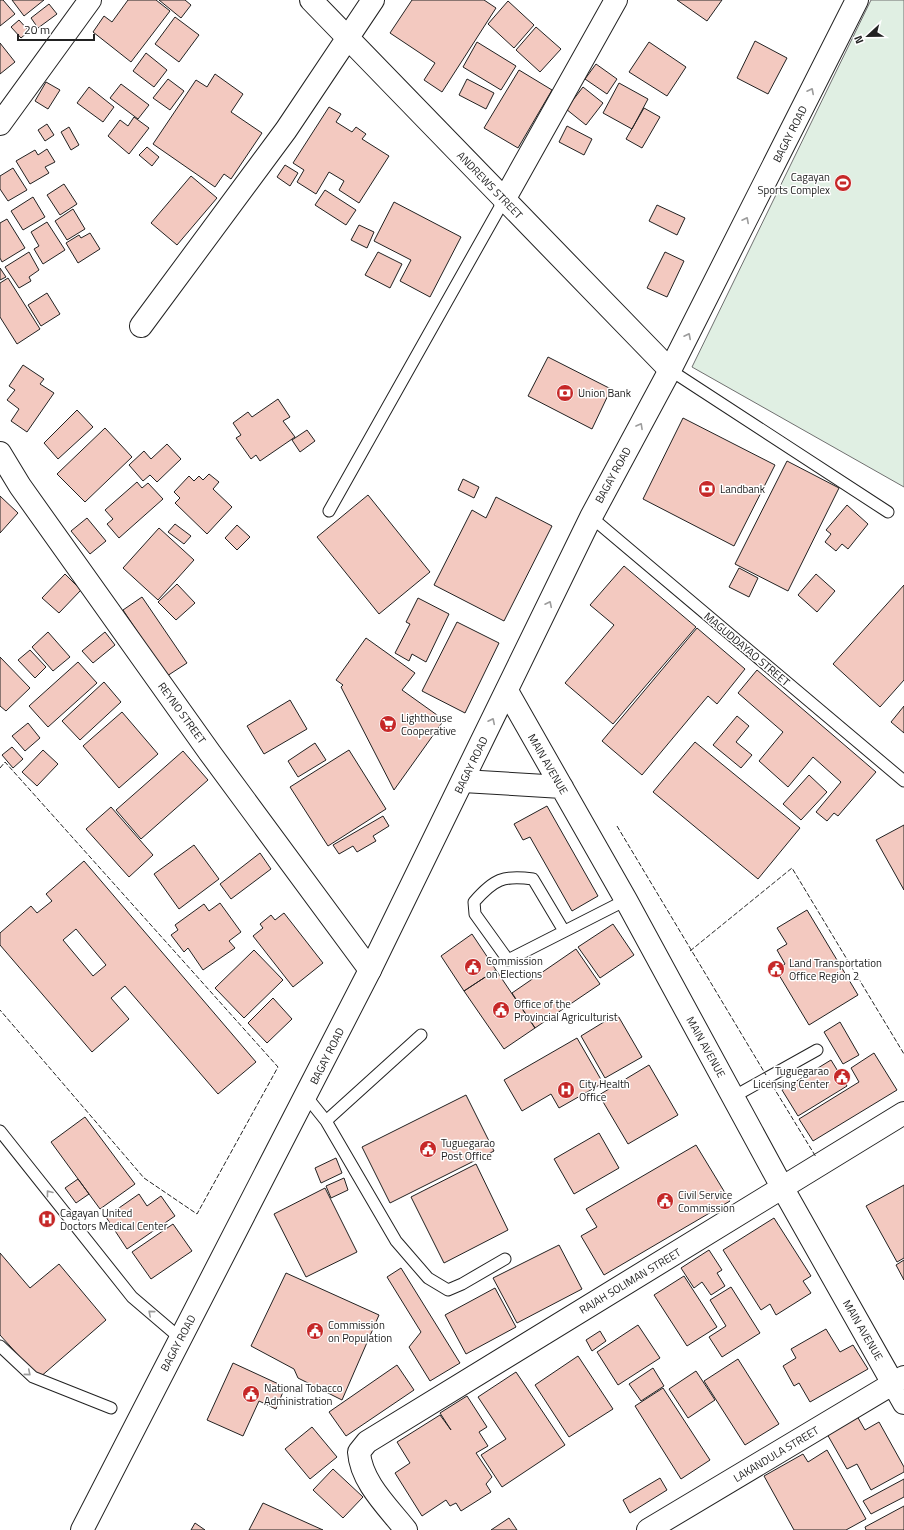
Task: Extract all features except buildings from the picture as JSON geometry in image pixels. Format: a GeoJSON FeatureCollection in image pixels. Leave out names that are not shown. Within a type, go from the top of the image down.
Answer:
{"type":"FeatureCollection","features":[{"type":"Feature","properties":{"kind":"street"},"geometry":{"type":"LineString","coordinates":[[0,124],[90,0]]}},
{"type":"Feature","properties":{"kind":"street","name":"ANDREWS STREET"},"geometry":{"type":"LineString","coordinates":[[310,0],[670,370]]}},
{"type":"Feature","properties":{"kind":"street"},"geometry":{"type":"LineString","coordinates":[[140,326],[286,130],[374,0]]}},
{"type":"Feature","properties":{"kind":"street"},"geometry":{"type":"LineString","coordinates":[[504,200],[616,0]]}},
{"type":"Feature","properties":{"kind":"street","name":"BAGAY ROAD"},"geometry":{"type":"LineString","coordinates":[[82,1530],[370,970],[591,517],[670,370],[857,0]]}},
{"type":"Feature","properties":{"kind":"street","name":"REYNO STREET"},"geometry":{"type":"LineString","coordinates":[[0,453],[20,486],[205,746],[370,970]]}},
{"type":"Feature","properties":{"kind":"street","name":"MAIN AVENUE"},"geometry":{"type":"LineString","coordinates":[[507,691],[626,900],[782,1188],[899,1381],[904,1403]]}},
{"type":"Feature","properties":{"kind":"street"},"geometry":{"type":"LineString","coordinates":[[463,781],[562,788]]}},
{"type":"Feature","properties":{"kind":"street","name":"RAJAH SOLIMAN STREET"},"geometry":{"type":"LineString","coordinates":[[406,1530],[365,1477],[360,1464],[359,1452],[367,1442],[904,1114]]}},
{"type":"Feature","properties":{"kind":"street","name":"LAKANDULA STREET"},"geometry":{"type":"LineString","coordinates":[[648,1530],[899,1381]]}},
{"type":"Feature","properties":{"kind":"lane"},"geometry":{"type":"LineString","coordinates":[[329,511],[504,200]]}},
{"type":"Feature","properties":{"kind":"lane"},"geometry":{"type":"LineString","coordinates":[[670,370],[888,512]]}},
{"type":"Feature","properties":{"kind":"lane","name":"MAGUDDAYAO STREET"},"geometry":{"type":"LineString","coordinates":[[591,517],[904,781]]}},
{"type":"Feature","properties":{"kind":"lane"},"geometry":{"type":"LineString","coordinates":[[564,931],[533,879],[512,876],[488,886],[474,902],[475,914],[508,960],[626,900]]}},
{"type":"Feature","properties":{"kind":"lane"},"geometry":{"type":"LineString","coordinates":[[326,1121],[421,1035]]}},
{"type":"Feature","properties":{"kind":"lane"},"geometry":{"type":"LineString","coordinates":[[733,1097],[816,1050]]}},
{"type":"Feature","properties":{"kind":"lane"},"geometry":{"type":"LineString","coordinates":[[306,1096],[326,1121],[396,1241],[428,1278],[448,1290],[462,1284],[505,1259]]}},
{"type":"Feature","properties":{"kind":"lane"},"geometry":{"type":"LineString","coordinates":[[0,1131],[132,1297],[180,1338]]}},
{"type":"Feature","properties":{"kind":"lane"},"geometry":{"type":"LineString","coordinates":[[0,1346],[32,1377],[111,1408]]}},
{"type":"Feature","properties":{"kind":"green space","name":"Cagayan Sports Complex"},"geometry":{"type":"Polygon","coordinates":[[[871,0],[904,0],[904,487],[692,367],[871,0]]]}},
{"type":"Feature","properties":{"kind":"fence"},"geometry":{"type":"LineString","coordinates":[[0,768],[5,762],[278,1067],[197,1214],[144,1178],[0,1010]]}},
{"type":"Feature","properties":{"kind":"fence"},"geometry":{"type":"LineString","coordinates":[[617,826],[766,1075]]}},
{"type":"Feature","properties":{"kind":"fence"},"geometry":{"type":"LineString","coordinates":[[690,951],[792,868],[904,1054]]}},
{"type":"Feature","properties":{"kind":"fence"},"geometry":{"type":"LineString","coordinates":[[769,1080],[816,1157]]}},
{"type":"Feature","properties":{"kind":"place","name":"Cagayan Sports Complex"},"geometry":{"type":"Point","coordinates":[843,183]}},
{"type":"Feature","properties":{"kind":"place","name":"Union Bank"},"geometry":{"type":"Point","coordinates":[565,393]}},
{"type":"Feature","properties":{"kind":"place","name":"Landbank"},"geometry":{"type":"Point","coordinates":[707,489]}},
{"type":"Feature","properties":{"kind":"place","name":"Lighthouse Cooperative"},"geometry":{"type":"Point","coordinates":[388,724]}},
{"type":"Feature","properties":{"kind":"place","name":"Commission on Elections"},"geometry":{"type":"Point","coordinates":[473,967]}},
{"type":"Feature","properties":{"kind":"place","name":"Land Transportation Office Region 2"},"geometry":{"type":"Point","coordinates":[776,969]}},
{"type":"Feature","properties":{"kind":"place","name":"Office of the Provincial Agriculturist"},"geometry":{"type":"Point","coordinates":[501,1010]}},
{"type":"Feature","properties":{"kind":"place","name":"Tuguegarao Licensing Center"},"geometry":{"type":"Point","coordinates":[842,1077]}},
{"type":"Feature","properties":{"kind":"place","name":"City Health Office"},"geometry":{"type":"Point","coordinates":[566,1090]}},
{"type":"Feature","properties":{"kind":"place","name":"Tuguegarao Post Office"},"geometry":{"type":"Point","coordinates":[428,1149]}},
{"type":"Feature","properties":{"kind":"place","name":"Civil Service Commission"},"geometry":{"type":"Point","coordinates":[665,1201]}},
{"type":"Feature","properties":{"kind":"place","name":"Cagayan United Doctors Medical Center"},"geometry":{"type":"Point","coordinates":[47,1219]}},
{"type":"Feature","properties":{"kind":"place","name":"Commission on Population"},"geometry":{"type":"Point","coordinates":[315,1331]}},
{"type":"Feature","properties":{"kind":"place","name":"National Tobacco Administration"},"geometry":{"type":"Point","coordinates":[251,1394]}}]}
